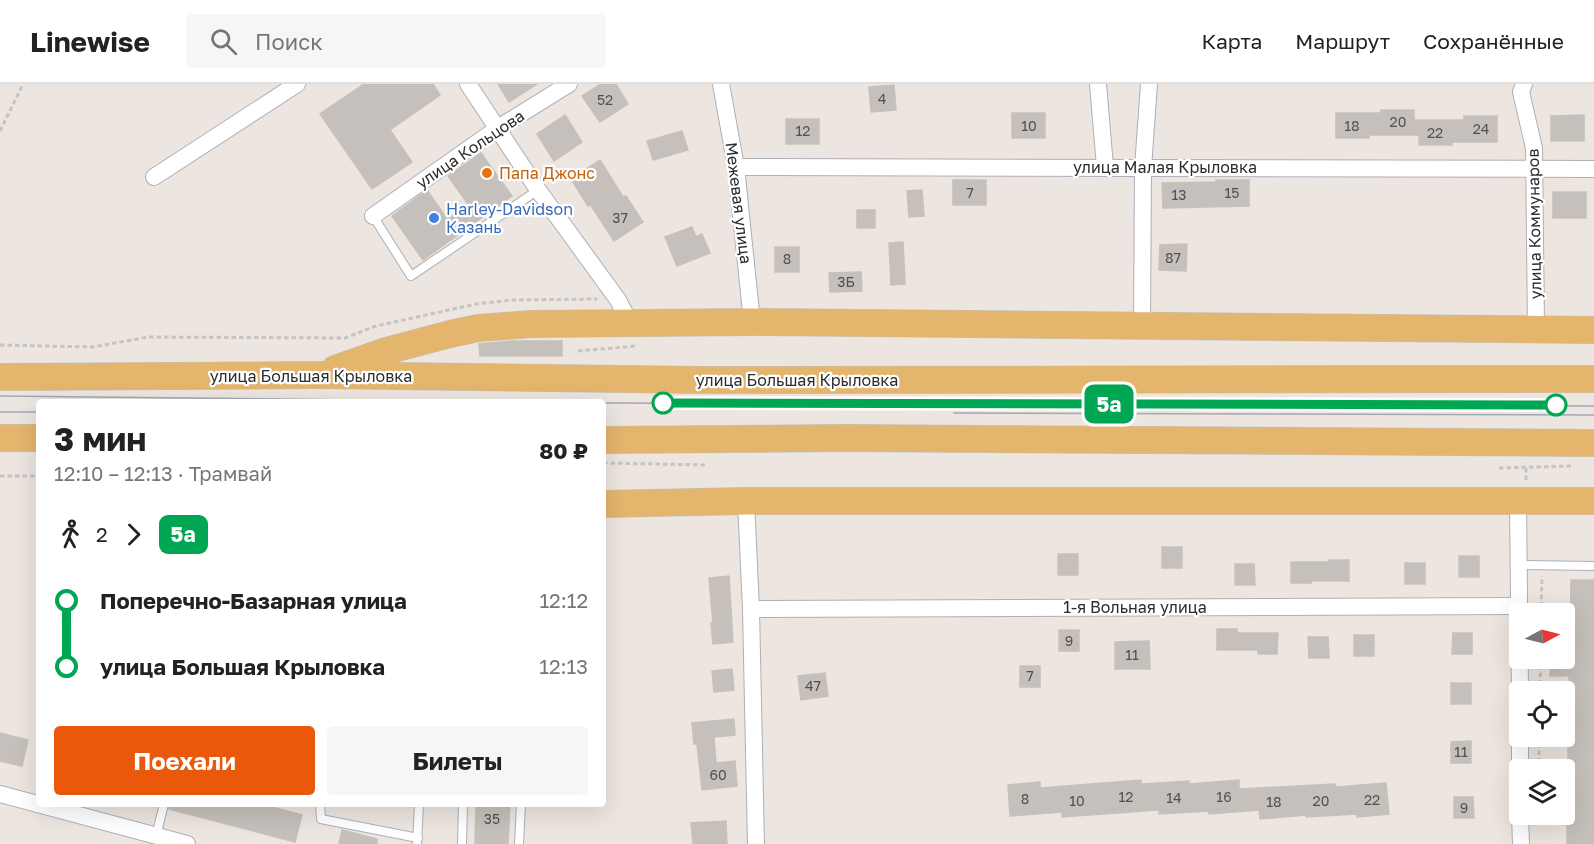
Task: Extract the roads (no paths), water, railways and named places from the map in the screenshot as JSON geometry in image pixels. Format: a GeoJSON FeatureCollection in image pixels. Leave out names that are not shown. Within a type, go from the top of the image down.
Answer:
{"type":"FeatureCollection","features":[{"type":"Feature","properties":{"kind":"main road"},"geometry":{"type":"LineString","coordinates":[[318,375],[386,351],[478,328],[532,324],[752,322],[1594,330]]}},
{"type":"Feature","properties":{"kind":"main road","name":"улица Большая Крыловка"},"geometry":{"type":"LineString","coordinates":[[0,377],[318,375],[701,380],[1594,379]]}},
{"type":"Feature","properties":{"kind":"main road"},"geometry":{"type":"LineString","coordinates":[[0,438],[36,438]]}},
{"type":"Feature","properties":{"kind":"main road"},"geometry":{"type":"LineString","coordinates":[[606,440],[848,438],[1588,454]]}},
{"type":"Feature","properties":{"kind":"main road"},"geometry":{"type":"LineString","coordinates":[[606,504],[746,501],[1594,501]]}},
{"type":"Feature","properties":{"kind":"street"},"geometry":{"type":"LineString","coordinates":[[154,177],[297,84]]}},
{"type":"Feature","properties":{"kind":"street"},"geometry":{"type":"LineString","coordinates":[[468,84],[538,190],[617,299],[630,323]]}},
{"type":"Feature","properties":{"kind":"street","name":"улица Кольцова"},"geometry":{"type":"LineString","coordinates":[[373,216],[498,128],[569,84]]}},
{"type":"Feature","properties":{"kind":"street","name":"Межевая улица"},"geometry":{"type":"LineString","coordinates":[[721,84],[736,167],[752,322]]}},
{"type":"Feature","properties":{"kind":"street"},"geometry":{"type":"LineString","coordinates":[[1098,84],[1105,167]]}},
{"type":"Feature","properties":{"kind":"street"},"geometry":{"type":"LineString","coordinates":[[1142,325],[1143,168],[1149,84]]}},
{"type":"Feature","properties":{"kind":"street","name":"улица Коммунаров"},"geometry":{"type":"LineString","coordinates":[[1524,84],[1521,92],[1534,148],[1536,329]]}},
{"type":"Feature","properties":{"kind":"street","name":"улица Малая Крыловка"},"geometry":{"type":"LineString","coordinates":[[736,167],[1594,170]]}},
{"type":"Feature","properties":{"kind":"street"},"geometry":{"type":"LineString","coordinates":[[746,501],[751,609],[756,844]]}},
{"type":"Feature","properties":{"kind":"street"},"geometry":{"type":"LineString","coordinates":[[1518,501],[1519,603]]}},
{"type":"Feature","properties":{"kind":"street","name":"1-я Вольная улица"},"geometry":{"type":"LineString","coordinates":[[751,609],[1509,606]]}},
{"type":"Feature","properties":{"kind":"street"},"geometry":{"type":"LineString","coordinates":[[0,794],[36,801]]}},
{"type":"Feature","properties":{"kind":"street"},"geometry":{"type":"LineString","coordinates":[[67,807],[83,810],[185,844]]}},
{"type":"Feature","properties":{"kind":"street"},"geometry":{"type":"LineString","coordinates":[[1520,825],[1521,844]]}},
{"type":"Feature","properties":{"kind":"lane"},"geometry":{"type":"LineString","coordinates":[[373,216],[411,276],[538,190]]}},
{"type":"Feature","properties":{"kind":"lane"},"geometry":{"type":"LineString","coordinates":[[1519,565],[1594,566]]}},
{"type":"Feature","properties":{"kind":"lane"},"geometry":{"type":"LineString","coordinates":[[156,836],[163,807]]}},
{"type":"Feature","properties":{"kind":"lane"},"geometry":{"type":"LineString","coordinates":[[320,807],[321,819],[417,841],[419,807]]}},
{"type":"Feature","properties":{"kind":"lane"},"geometry":{"type":"LineString","coordinates":[[462,844],[464,807]]}},
{"type":"Feature","properties":{"kind":"lane"},"geometry":{"type":"LineString","coordinates":[[519,844],[521,807]]}},
{"type":"Feature","properties":{"kind":"tram line"},"geometry":{"type":"LineString","coordinates":[[0,396],[269,399]]}},
{"type":"Feature","properties":{"kind":"tram line"},"geometry":{"type":"LineString","coordinates":[[606,403],[1594,406]]}},
{"type":"Feature","properties":{"kind":"tram line","name":"5а"},"geometry":{"type":"LineString","coordinates":[[663,403],[1556,405]]}},
{"type":"Feature","properties":{"kind":"tram line"},"geometry":{"type":"LineString","coordinates":[[0,412],[36,412]]}},
{"type":"Feature","properties":{"kind":"tram line"},"geometry":{"type":"LineString","coordinates":[[954,413],[1594,415]]}},
{"type":"Feature","properties":{"kind":"place","name":"Папа Джонс"},"geometry":{"type":"Point","coordinates":[487,173]}},
{"type":"Feature","properties":{"kind":"place","name":"Harley-Davidson Казань"},"geometry":{"type":"Point","coordinates":[434,218]}}]}
